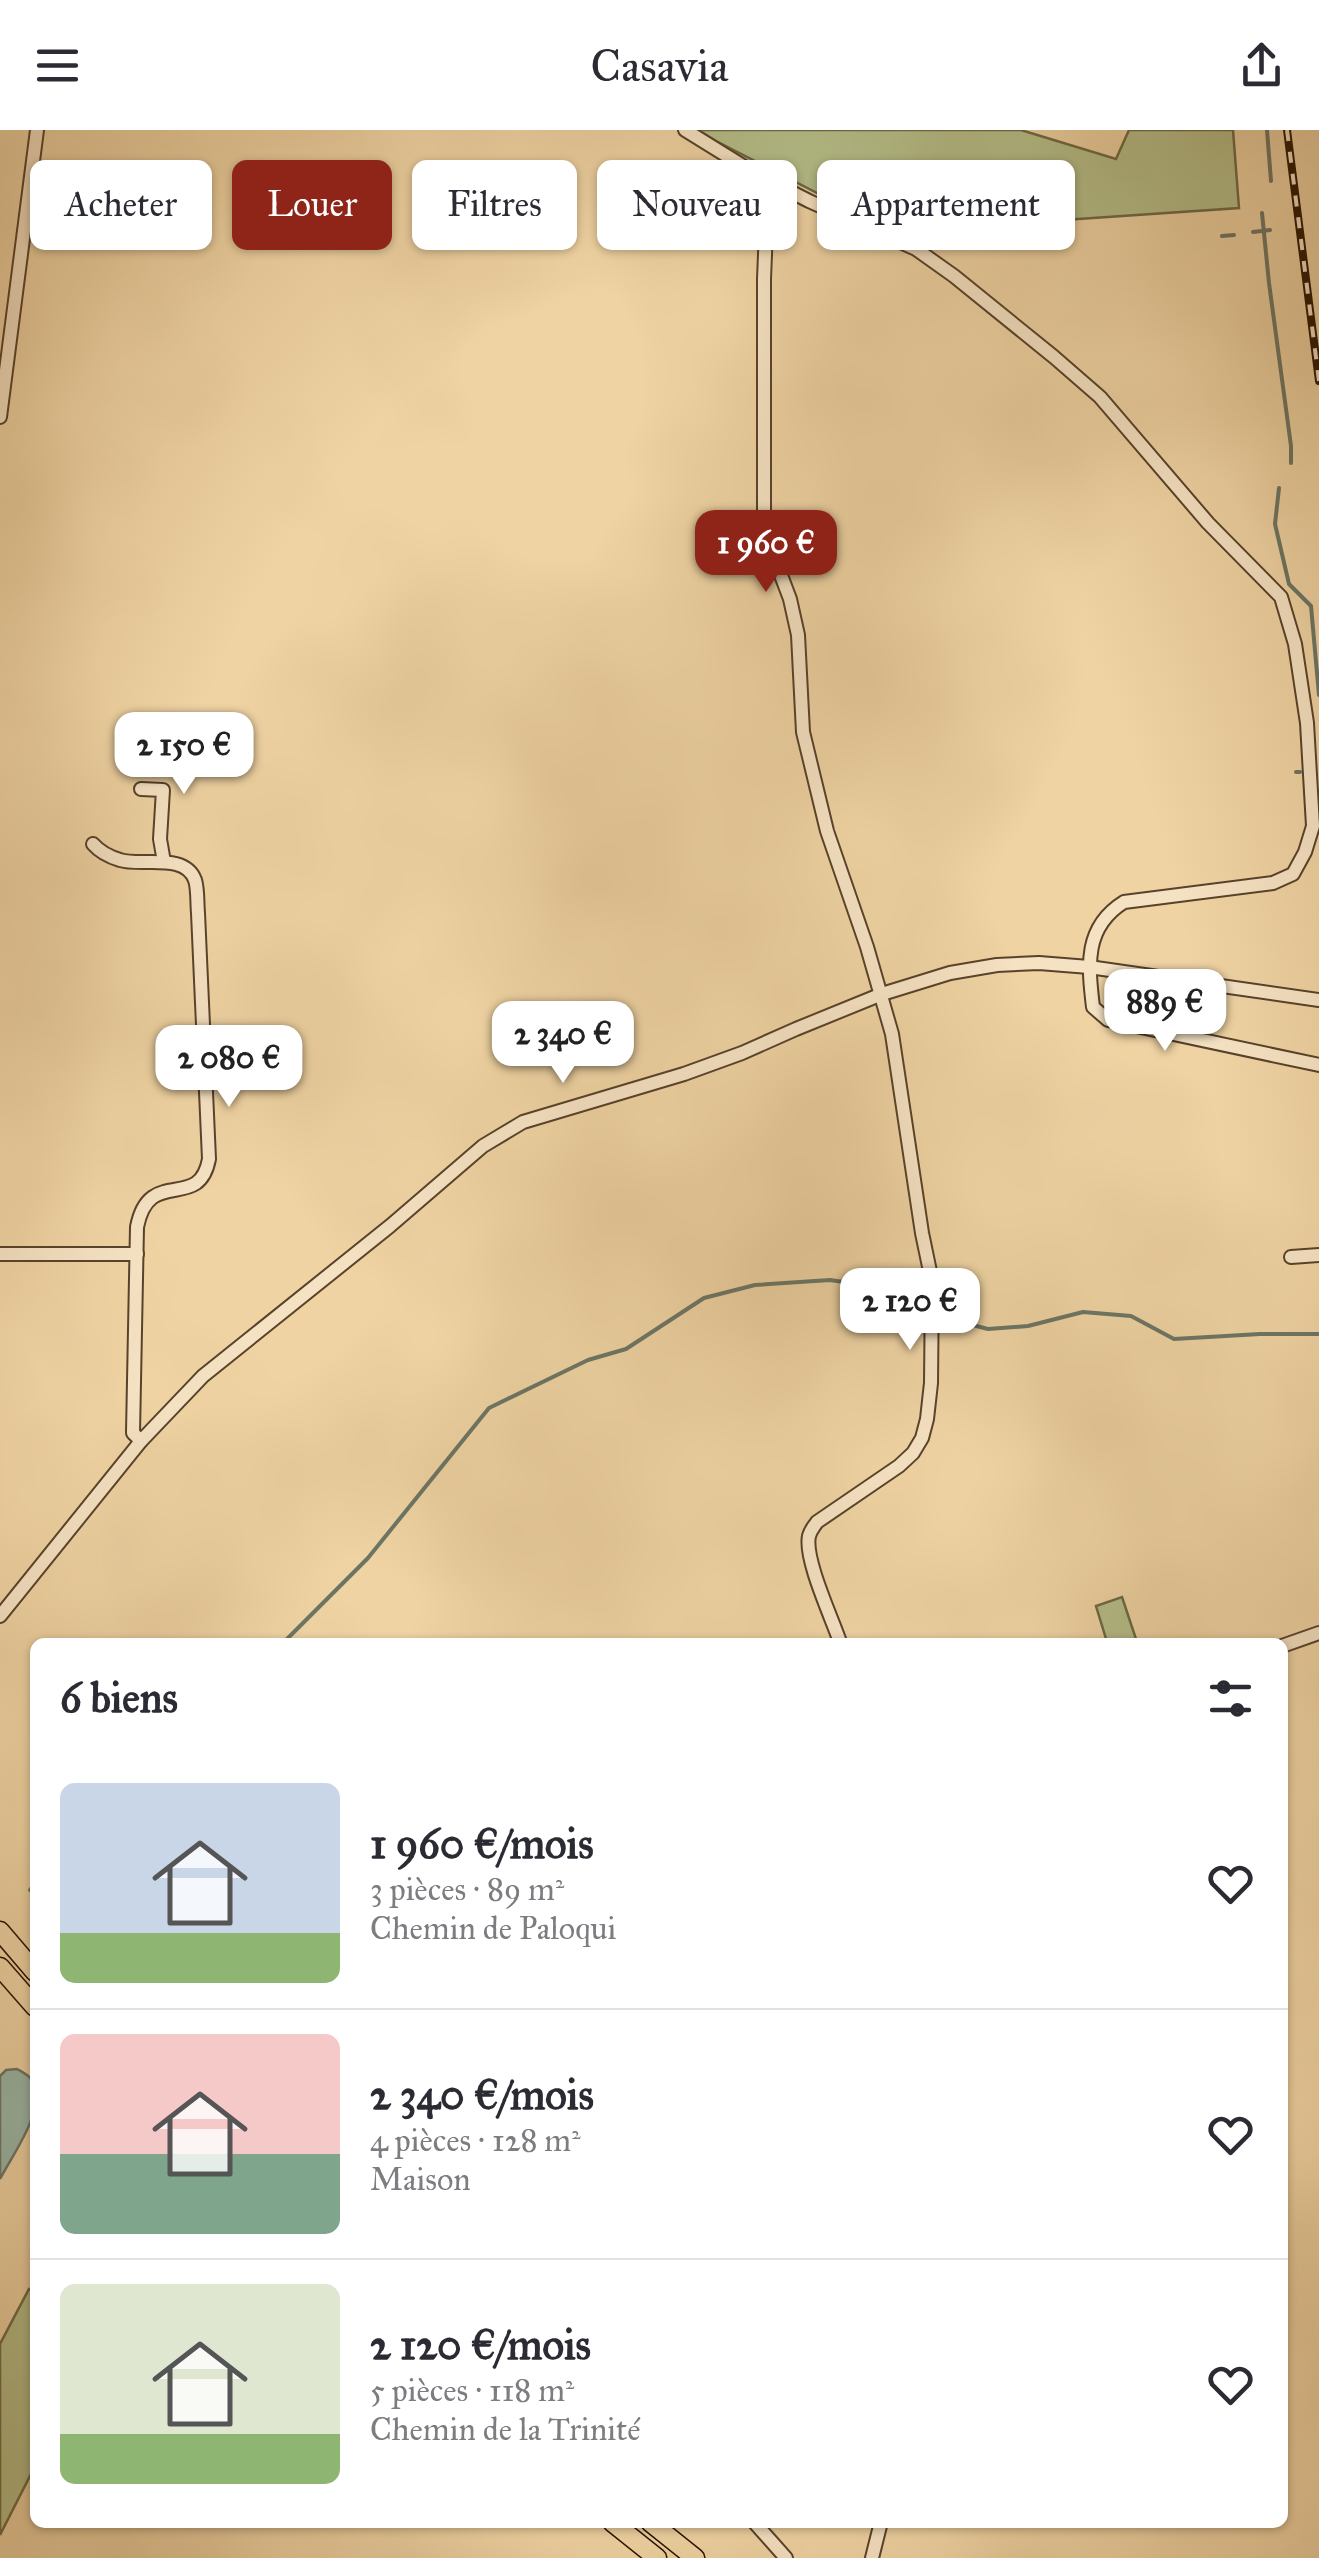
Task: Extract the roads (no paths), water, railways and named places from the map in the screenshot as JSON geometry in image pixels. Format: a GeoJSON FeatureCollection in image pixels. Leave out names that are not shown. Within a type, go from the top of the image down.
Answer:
{"type":"FeatureCollection","features":[{"type":"Feature","properties":{"kind":"highway"},"geometry":{"type":"LineString","coordinates":[[0,1930],[30,1966]]}},
{"type":"Feature","properties":{"kind":"highway"},"geometry":{"type":"LineString","coordinates":[[0,1967],[30,2001]]}},
{"type":"Feature","properties":{"kind":"highway"},"geometry":{"type":"LineString","coordinates":[[620,2528],[657,2558]]}},
{"type":"Feature","properties":{"kind":"highway"},"geometry":{"type":"LineString","coordinates":[[658,2528],[695,2558]]}},
{"type":"Feature","properties":{"kind":"street"},"geometry":{"type":"LineString","coordinates":[[0,416],[37,130]]}},
{"type":"Feature","properties":{"kind":"street"},"geometry":{"type":"LineString","coordinates":[[684,130],[734,160]]}},
{"type":"Feature","properties":{"kind":"street"},"geometry":{"type":"LineString","coordinates":[[797,194],[916,249],[1026,334],[1100,398],[1182,495],[1281,597],[1295,644],[1306,723],[1313,826],[1306,852],[1293,874],[1273,884],[1124,902],[1108,912],[1096,932],[1089,968],[1093,1007],[1108,1020],[1319,1066]]}},
{"type":"Feature","properties":{"kind":"street"},"geometry":{"type":"LineString","coordinates":[[765,250],[764,530],[790,598],[798,635],[802,732],[828,830],[892,1034],[932,1281],[931,1383],[928,1420],[922,1438],[898,1466],[810,1530],[813,1568],[839,1638]]}},
{"type":"Feature","properties":{"kind":"street"},"geometry":{"type":"LineString","coordinates":[[140,789],[163,790],[160,839],[164,862]]}},
{"type":"Feature","properties":{"kind":"street"},"geometry":{"type":"LineString","coordinates":[[93,844],[123,862],[164,862],[185,867],[195,878],[209,1159],[206,1174],[198,1184],[164,1190],[151,1198],[140,1213],[134,1433],[141,1441]]}},
{"type":"Feature","properties":{"kind":"street"},"geometry":{"type":"LineString","coordinates":[[0,1616],[141,1441],[224,1357],[498,1135],[533,1118],[742,1054],[882,994],[950,973],[997,965],[1039,963],[1089,968],[1319,1000]]}},
{"type":"Feature","properties":{"kind":"street"},"geometry":{"type":"LineString","coordinates":[[0,1254],[137,1254]]}},
{"type":"Feature","properties":{"kind":"street"},"geometry":{"type":"LineString","coordinates":[[1291,1257],[1319,1255]]}},
{"type":"Feature","properties":{"kind":"street"},"geometry":{"type":"LineString","coordinates":[[1288,1644],[1319,1633]]}},
{"type":"Feature","properties":{"kind":"street"},"geometry":{"type":"LineString","coordinates":[[759,2528],[786,2558]]}},
{"type":"Feature","properties":{"kind":"street"},"geometry":{"type":"LineString","coordinates":[[872,2558],[879,2528]]}},
{"type":"Feature","properties":{"kind":"waterway"},"geometry":{"type":"LineString","coordinates":[[1267,130],[1271,181]]}},
{"type":"Feature","properties":{"kind":"waterway"},"geometry":{"type":"LineString","coordinates":[[1262,213],[1291,463]]}},
{"type":"Feature","properties":{"kind":"waterway"},"geometry":{"type":"LineString","coordinates":[[1253,232],[1270,230]]}},
{"type":"Feature","properties":{"kind":"waterway"},"geometry":{"type":"LineString","coordinates":[[1222,236],[1234,235]]}},
{"type":"Feature","properties":{"kind":"waterway"},"geometry":{"type":"LineString","coordinates":[[1279,488],[1275,524],[1289,584],[1311,606],[1319,695]]}},
{"type":"Feature","properties":{"kind":"waterway"},"geometry":{"type":"LineString","coordinates":[[288,1638],[368,1558],[489,1408],[588,1360],[626,1349],[704,1298],[755,1285],[830,1280],[927,1294]]}},
{"type":"Feature","properties":{"kind":"waterway"},"geometry":{"type":"LineString","coordinates":[[934,1299],[957,1321],[988,1329],[1028,1326],[1083,1312],[1131,1316],[1174,1339],[1319,1334]]}},
{"type":"Feature","properties":{"kind":"railway"},"geometry":{"type":"LineString","coordinates":[[1287,130],[1319,381]]}}]}
